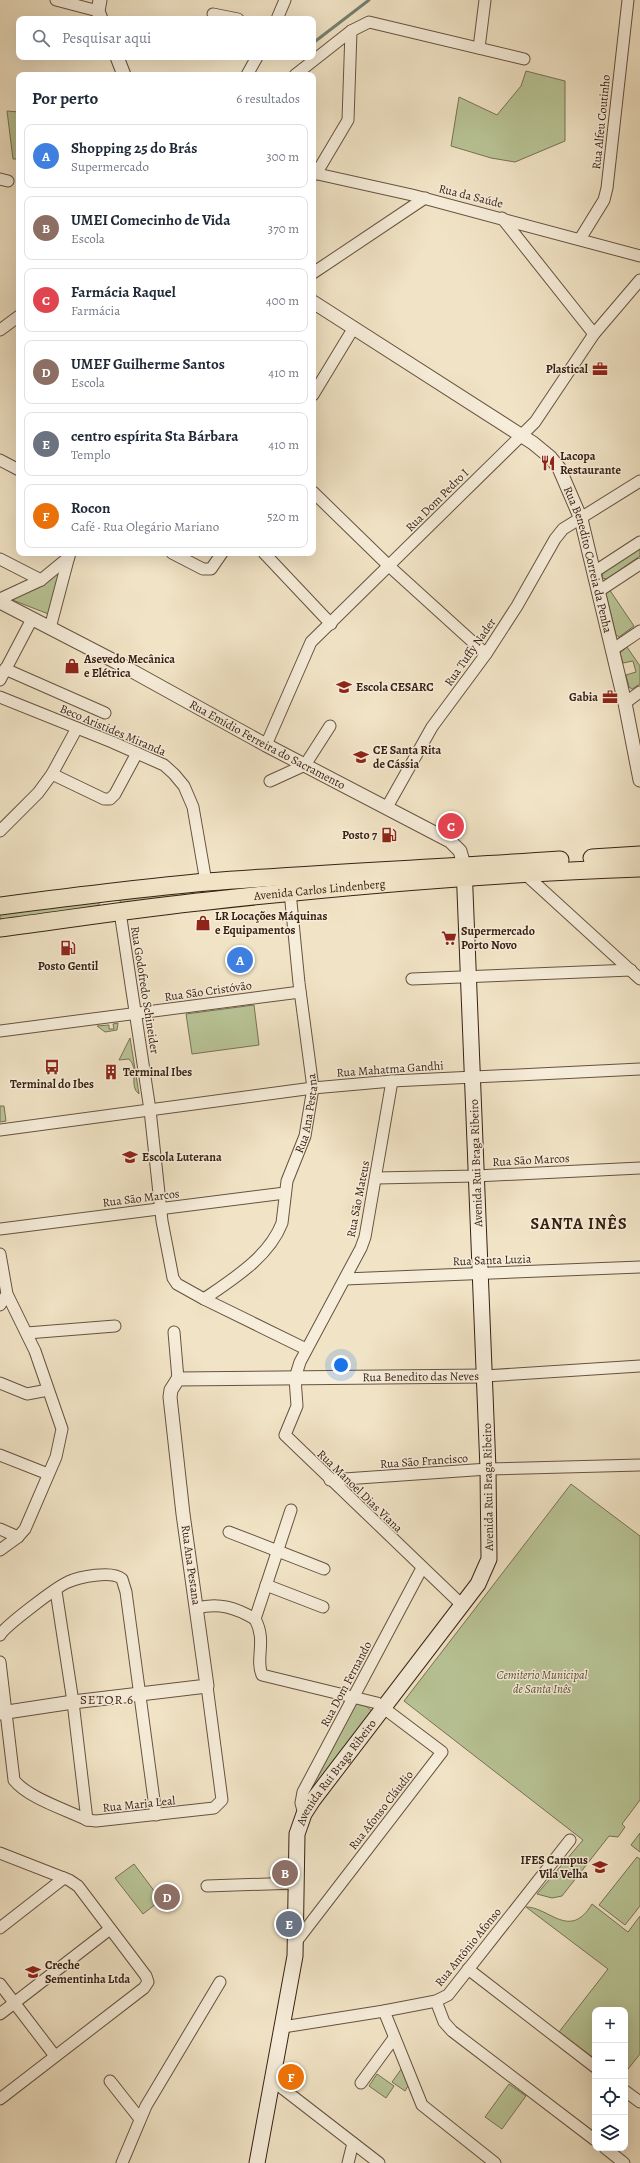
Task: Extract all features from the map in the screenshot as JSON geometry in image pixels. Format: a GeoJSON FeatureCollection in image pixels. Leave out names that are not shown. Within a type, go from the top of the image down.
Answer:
{"type":"FeatureCollection","features":[{"type":"Feature","properties":{"kind":"main road","name":"Avenida Carlos Lindenberg"},"geometry":{"type":"LineString","coordinates":[[0,928],[120,912],[464,871],[640,855]]}},
{"type":"Feature","properties":{"kind":"main road","name":"Avenida Carlos Lindenberg"},"geometry":{"type":"LineString","coordinates":[[0,906],[206,882],[464,871],[525,874],[640,868]]}},
{"type":"Feature","properties":{"kind":"main road","name":"Avenida Rui Braga Ribeiro"},"geometry":{"type":"LineString","coordinates":[[257,2163],[283,2027],[296,1942],[296,1840],[304,1814],[386,1708],[478,1584],[489,1559],[488,1470],[464,871]]}},
{"type":"Feature","properties":{"kind":"main road"},"geometry":{"type":"LineString","coordinates":[[97,894],[112,902],[120,912]]}},
{"type":"Feature","properties":{"kind":"street"},"geometry":{"type":"LineString","coordinates":[[56,0],[100,10]]}},
{"type":"Feature","properties":{"kind":"street"},"geometry":{"type":"LineString","coordinates":[[278,16],[284,0]]}},
{"type":"Feature","properties":{"kind":"street"},"geometry":{"type":"LineString","coordinates":[[479,48],[485,0]]}},
{"type":"Feature","properties":{"kind":"street","name":"Rua Alfeu Coutinho"},"geometry":{"type":"LineString","coordinates":[[580,240],[604,200],[607,188],[628,0]]}},
{"type":"Feature","properties":{"kind":"street"},"geometry":{"type":"LineString","coordinates":[[213,14],[223,16]]}},
{"type":"Feature","properties":{"kind":"street"},"geometry":{"type":"LineString","coordinates":[[316,58],[351,31],[369,22],[524,59]]}},
{"type":"Feature","properties":{"kind":"street"},"geometry":{"type":"LineString","coordinates":[[316,170],[348,120],[351,31]]}},
{"type":"Feature","properties":{"kind":"street"},"geometry":{"type":"LineString","coordinates":[[118,60],[123,72]]}},
{"type":"Feature","properties":{"kind":"street"},"geometry":{"type":"LineString","coordinates":[[249,72],[255,60]]}},
{"type":"Feature","properties":{"kind":"street"},"geometry":{"type":"LineString","coordinates":[[299,72],[314,60]]}},
{"type":"Feature","properties":{"kind":"street"},"geometry":{"type":"LineString","coordinates":[[316,173],[425,198]]}},
{"type":"Feature","properties":{"kind":"street","name":"Rua da Saúde"},"geometry":{"type":"LineString","coordinates":[[316,271],[425,198],[640,256]]}},
{"type":"Feature","properties":{"kind":"street"},"geometry":{"type":"LineString","coordinates":[[502,218],[594,334]]}},
{"type":"Feature","properties":{"kind":"street","name":"Rua Dom Pedro I"},"geometry":{"type":"LineString","coordinates":[[266,745],[311,642],[331,624],[542,413],[594,334],[640,280]]}},
{"type":"Feature","properties":{"kind":"street","name":"Rua Benedito Correia da Penha"},"geometry":{"type":"LineString","coordinates":[[316,304],[521,435],[550,457],[559,468],[581,519],[638,756],[640,780]]}},
{"type":"Feature","properties":{"kind":"street"},"geometry":{"type":"LineString","coordinates":[[0,330],[16,318]]}},
{"type":"Feature","properties":{"kind":"street"},"geometry":{"type":"LineString","coordinates":[[316,389],[353,329]]}},
{"type":"Feature","properties":{"kind":"street"},"geometry":{"type":"LineString","coordinates":[[0,460],[16,468]]}},
{"type":"Feature","properties":{"kind":"street","name":"Rua Tuffy Nader"},"geometry":{"type":"LineString","coordinates":[[387,807],[432,726],[486,654],[517,606],[550,545],[563,529],[640,481]]}},
{"type":"Feature","properties":{"kind":"street"},"geometry":{"type":"LineString","coordinates":[[316,495],[389,566],[486,654]]}},
{"type":"Feature","properties":{"kind":"street"},"geometry":{"type":"LineString","coordinates":[[594,572],[640,542]]}},
{"type":"Feature","properties":{"kind":"street"},"geometry":{"type":"LineString","coordinates":[[0,601],[40,580],[68,556]]}},
{"type":"Feature","properties":{"kind":"street"},"geometry":{"type":"LineString","coordinates":[[50,628],[69,556]]}},
{"type":"Feature","properties":{"kind":"street"},"geometry":{"type":"LineString","coordinates":[[178,556],[204,569],[211,569],[214,567],[220,556]]}},
{"type":"Feature","properties":{"kind":"street"},"geometry":{"type":"LineString","coordinates":[[267,556],[331,624]]}},
{"type":"Feature","properties":{"kind":"street"},"geometry":{"type":"LineString","coordinates":[[0,559],[40,580]]}},
{"type":"Feature","properties":{"kind":"street"},"geometry":{"type":"LineString","coordinates":[[599,591],[640,564]]}},
{"type":"Feature","properties":{"kind":"street"},"geometry":{"type":"LineString","coordinates":[[52,571],[61,572],[64,579]]}},
{"type":"Feature","properties":{"kind":"street","name":"Rua Emídio Ferreira do Sacramento"},"geometry":{"type":"LineString","coordinates":[[0,601],[82,644],[266,745],[454,843],[462,854],[464,871]]}},
{"type":"Feature","properties":{"kind":"street"},"geometry":{"type":"LineString","coordinates":[[0,680],[32,619]]}},
{"type":"Feature","properties":{"kind":"street"},"geometry":{"type":"LineString","coordinates":[[612,650],[640,631]]}},
{"type":"Feature","properties":{"kind":"street"},"geometry":{"type":"LineString","coordinates":[[5,669],[105,713]]}},
{"type":"Feature","properties":{"kind":"street"},"geometry":{"type":"LineString","coordinates":[[625,704],[640,692]]}},
{"type":"Feature","properties":{"kind":"street","name":"Beco Aristides Miranda"},"geometry":{"type":"LineString","coordinates":[[0,697],[137,753],[164,766],[174,774],[190,796],[194,807],[206,882]]}},
{"type":"Feature","properties":{"kind":"street"},"geometry":{"type":"LineString","coordinates":[[270,782],[305,765],[330,726]]}},
{"type":"Feature","properties":{"kind":"street"},"geometry":{"type":"LineString","coordinates":[[0,831],[38,793],[52,774],[77,728]]}},
{"type":"Feature","properties":{"kind":"street"},"geometry":{"type":"LineString","coordinates":[[52,774],[104,799],[110,799],[115,794],[137,753]]}},
{"type":"Feature","properties":{"kind":"street"},"geometry":{"type":"LineString","coordinates":[[525,874],[640,978]]}},
{"type":"Feature","properties":{"kind":"street","name":"Rua Ana Pestana"},"geometry":{"type":"LineString","coordinates":[[204,1299],[241,1273],[274,1239],[282,1224],[289,1172],[305,1136],[313,1088],[300,992],[290,892]]}},
{"type":"Feature","properties":{"kind":"street","name":"Rua Godofredo Schineider"},"geometry":{"type":"LineString","coordinates":[[120,912],[137,1013],[170,1273],[177,1284],[204,1299]]}},
{"type":"Feature","properties":{"kind":"street"},"geometry":{"type":"LineString","coordinates":[[412,979],[630,970]]}},
{"type":"Feature","properties":{"kind":"street","name":"Rua São Cristóvão"},"geometry":{"type":"LineString","coordinates":[[0,1031],[300,992]]}},
{"type":"Feature","properties":{"kind":"street","name":"Rua Mahatma Gandhi"},"geometry":{"type":"LineString","coordinates":[[0,1130],[313,1088],[472,1076],[640,1069]]}},
{"type":"Feature","properties":{"kind":"street","name":"Rua São Mateus"},"geometry":{"type":"LineString","coordinates":[[295,1378],[306,1349],[345,1279],[365,1237],[392,1081]]}},
{"type":"Feature","properties":{"kind":"street","name":"Rua São Marcos"},"geometry":{"type":"LineString","coordinates":[[376,1178],[476,1176],[640,1168]]}},
{"type":"Feature","properties":{"kind":"street","name":"Rua São Marcos"},"geometry":{"type":"LineString","coordinates":[[0,1229],[285,1193]]}},
{"type":"Feature","properties":{"kind":"street"},"geometry":{"type":"LineString","coordinates":[[0,1254],[7,1294],[35,1351],[62,1429],[62,1437],[56,1457],[29,1521],[18,1537],[0,1550]]}},
{"type":"Feature","properties":{"kind":"street","name":"Rua Santa Luzia"},"geometry":{"type":"LineString","coordinates":[[345,1279],[640,1267]]}},
{"type":"Feature","properties":{"kind":"street"},"geometry":{"type":"LineString","coordinates":[[0,1305],[7,1294]]}},
{"type":"Feature","properties":{"kind":"street"},"geometry":{"type":"LineString","coordinates":[[204,1299],[306,1349]]}},
{"type":"Feature","properties":{"kind":"street"},"geometry":{"type":"LineString","coordinates":[[26,1333],[115,1326]]}},
{"type":"Feature","properties":{"kind":"street","name":"Rua Ana Pestana"},"geometry":{"type":"LineString","coordinates":[[174,1332],[178,1379],[171,1390],[170,1397],[183,1514],[222,1800]]}},
{"type":"Feature","properties":{"kind":"street","name":"Rua Benedito das Neves"},"geometry":{"type":"LineString","coordinates":[[178,1379],[484,1376],[640,1366]]}},
{"type":"Feature","properties":{"kind":"street","name":"Rua Manoel Dias Viana"},"geometry":{"type":"LineString","coordinates":[[295,1378],[297,1406],[285,1435],[462,1606]]}},
{"type":"Feature","properties":{"kind":"street"},"geometry":{"type":"LineString","coordinates":[[0,1383],[28,1394],[48,1390]]}},
{"type":"Feature","properties":{"kind":"street"},"geometry":{"type":"LineString","coordinates":[[0,1455],[48,1474]]}},
{"type":"Feature","properties":{"kind":"street","name":"Rua São Francisco"},"geometry":{"type":"LineString","coordinates":[[330,1480],[488,1470],[640,1465]]}},
{"type":"Feature","properties":{"kind":"street"},"geometry":{"type":"LineString","coordinates":[[255,1619],[291,1510]]}},
{"type":"Feature","properties":{"kind":"street"},"geometry":{"type":"LineString","coordinates":[[0,1529],[18,1537]]}},
{"type":"Feature","properties":{"kind":"street"},"geometry":{"type":"LineString","coordinates":[[229,1532],[277,1552],[324,1569]]}},
{"type":"Feature","properties":{"kind":"street","name":"Rua Dom Fernando"},"geometry":{"type":"LineString","coordinates":[[304,1814],[301,1803],[303,1792],[422,1568]]}},
{"type":"Feature","properties":{"kind":"street"},"geometry":{"type":"LineString","coordinates":[[0,1635],[10,1624],[66,1582],[77,1578],[112,1574],[119,1576],[123,1582],[141,1693],[156,1815]]}},
{"type":"Feature","properties":{"kind":"street"},"geometry":{"type":"LineString","coordinates":[[266,1585],[323,1607]]}},
{"type":"Feature","properties":{"kind":"street"},"geometry":{"type":"LineString","coordinates":[[56,1591],[73,1702],[88,1820]]}},
{"type":"Feature","properties":{"kind":"street"},"geometry":{"type":"LineString","coordinates":[[197,1608],[209,1605],[230,1606],[255,1619],[262,1635],[260,1669],[265,1676],[374,1702],[386,1708]]}},
{"type":"Feature","properties":{"kind":"street","name":"Rua Maria Leal"},"geometry":{"type":"LineString","coordinates":[[0,1662],[3,1713],[14,1780],[19,1786],[32,1794],[88,1820],[106,1821],[214,1808],[222,1800]]}},
{"type":"Feature","properties":{"kind":"street"},"geometry":{"type":"LineString","coordinates":[[3,1713],[141,1693],[207,1686]]}},
{"type":"Feature","properties":{"kind":"street","name":"Rua Afonso Cláudio"},"geometry":{"type":"LineString","coordinates":[[296,1942],[442,1752],[386,1708]]}},
{"type":"Feature","properties":{"kind":"street","name":"Rua Antônio Afonso"},"geometry":{"type":"LineString","coordinates":[[283,2027],[436,2001],[453,1989],[570,1840]]}},
{"type":"Feature","properties":{"kind":"street"},"geometry":{"type":"LineString","coordinates":[[0,1853],[64,1878],[78,1886],[146,1976],[148,1982],[144,1988],[0,2099]]}},
{"type":"Feature","properties":{"kind":"street"},"geometry":{"type":"LineString","coordinates":[[0,1928],[64,1878]]}},
{"type":"Feature","properties":{"kind":"street"},"geometry":{"type":"LineString","coordinates":[[207,1886],[297,1884]]}},
{"type":"Feature","properties":{"kind":"street"},"geometry":{"type":"LineString","coordinates":[[0,2014],[110,1929]]}},
{"type":"Feature","properties":{"kind":"street"},"geometry":{"type":"LineString","coordinates":[[468,1969],[592,2065]]}},
{"type":"Feature","properties":{"kind":"street"},"geometry":{"type":"LineString","coordinates":[[122,2163],[140,2119],[172,2061],[220,1982]]}},
{"type":"Feature","properties":{"kind":"street"},"geometry":{"type":"LineString","coordinates":[[0,1984],[55,2056]]}},
{"type":"Feature","properties":{"kind":"street"},"geometry":{"type":"LineString","coordinates":[[436,2001],[444,2022],[452,2031],[592,2138]]}},
{"type":"Feature","properties":{"kind":"street"},"geometry":{"type":"LineString","coordinates":[[384,2011],[422,2104],[495,2163]]}},
{"type":"Feature","properties":{"kind":"street"},"geometry":{"type":"LineString","coordinates":[[361,2083],[394,2038]]}},
{"type":"Feature","properties":{"kind":"street"},"geometry":{"type":"LineString","coordinates":[[110,2081],[140,2119]]}},
{"type":"Feature","properties":{"kind":"street"},"geometry":{"type":"LineString","coordinates":[[273,2082],[378,2163]]}},
{"type":"Feature","properties":{"kind":"street"},"geometry":{"type":"LineString","coordinates":[[628,2093],[640,2102]]}},
{"type":"Feature","properties":{"kind":"street"},"geometry":{"type":"LineString","coordinates":[[348,2163],[353,2143]]}},
{"type":"Feature","properties":{"kind":"street"},"geometry":{"type":"LineString","coordinates":[[360,2163],[363,2151]]}},
{"type":"Feature","properties":{"kind":"street"},"geometry":{"type":"LineString","coordinates":[[609,2151],[624,2163]]}},
{"type":"Feature","properties":{"kind":"green space"},"geometry":{"type":"Polygon","coordinates":[[[526,71],[565,81],[565,141],[515,162],[491,158],[451,146],[459,97],[497,115],[521,86],[526,71]]]}},
{"type":"Feature","properties":{"kind":"green space"},"geometry":{"type":"Polygon","coordinates":[[[7,111],[16,112],[16,159],[13,159],[7,111]]]}},
{"type":"Feature","properties":{"kind":"green space"},"geometry":{"type":"Polygon","coordinates":[[[640,548],[640,556],[607,579],[602,578],[603,573],[640,548]]]}},
{"type":"Feature","properties":{"kind":"green space"},"geometry":{"type":"Polygon","coordinates":[[[56,572],[62,578],[51,615],[10,599],[56,572]]]}},
{"type":"Feature","properties":{"kind":"green space"},"geometry":{"type":"Polygon","coordinates":[[[609,589],[634,626],[619,637],[616,635],[606,594],[609,589]]]}},
{"type":"Feature","properties":{"kind":"green space"},"geometry":{"type":"Polygon","coordinates":[[[627,647],[640,666],[640,684],[632,689],[629,687],[626,675],[636,672],[633,661],[623,663],[620,653],[627,647]]]}},
{"type":"Feature","properties":{"kind":"green space"},"geometry":{"type":"Polygon","coordinates":[[[352,876],[122,905],[118,897],[352,876]]]}},
{"type":"Feature","properties":{"kind":"green space"},"geometry":{"type":"Polygon","coordinates":[[[99,901],[99,906],[0,922],[0,912],[99,901]]]}},
{"type":"Feature","properties":{"kind":"green space"},"geometry":{"type":"Polygon","coordinates":[[[254,1005],[259,1045],[192,1054],[186,1014],[254,1005]]]}},
{"type":"Feature","properties":{"kind":"green space"},"geometry":{"type":"Polygon","coordinates":[[[118,1023],[117,1030],[105,1032],[97,1026],[109,1025],[109,1029],[114,1029],[113,1024],[118,1023]]]}},
{"type":"Feature","properties":{"kind":"green space"},"geometry":{"type":"Polygon","coordinates":[[[130,1038],[139,1094],[134,1087],[134,1068],[132,1063],[129,1059],[119,1060],[130,1038]]]}},
{"type":"Feature","properties":{"kind":"green space"},"geometry":{"type":"Polygon","coordinates":[[[0,1106],[4,1106],[6,1121],[0,1122],[0,1106]]]}},
{"type":"Feature","properties":{"kind":"green space","name":"Cemiterio Municipal de Santa Inês"},"geometry":{"type":"Polygon","coordinates":[[[571,1484],[640,1536],[640,1800],[622,1824],[625,1827],[618,1837],[609,1836],[562,1896],[552,1898],[537,1894],[583,1840],[404,1701],[571,1484]]]}},
{"type":"Feature","properties":{"kind":"green space"},"geometry":{"type":"Polygon","coordinates":[[[353,1703],[366,1706],[373,1712],[311,1794],[306,1791],[353,1703]]]}},
{"type":"Feature","properties":{"kind":"green space"},"geometry":{"type":"Polygon","coordinates":[[[640,1833],[640,1852],[631,1845],[640,1833]]]}},
{"type":"Feature","properties":{"kind":"green space"},"geometry":{"type":"Polygon","coordinates":[[[637,1857],[640,1859],[640,1906],[625,1925],[599,1905],[637,1857]]]}},
{"type":"Feature","properties":{"kind":"green space"},"geometry":{"type":"Polygon","coordinates":[[[134,1864],[161,1900],[143,1914],[115,1878],[134,1864]]]}},
{"type":"Feature","properties":{"kind":"green space"},"geometry":{"type":"Polygon","coordinates":[[[592,1904],[628,1932],[640,1916],[640,2054],[628,2069],[628,2007],[592,2007],[592,2057],[559,2032],[608,1969],[526,1907],[535,1908],[559,1919],[568,1921],[576,1920],[584,1915],[592,1904]]]}},
{"type":"Feature","properties":{"kind":"green space"},"geometry":{"type":"Polygon","coordinates":[[[402,2068],[408,2086],[405,2091],[392,2082],[402,2068]]]}},
{"type":"Feature","properties":{"kind":"green space"},"geometry":{"type":"Polygon","coordinates":[[[377,2074],[394,2086],[386,2098],[369,2086],[377,2074]]]}},
{"type":"Feature","properties":{"kind":"green space"},"geometry":{"type":"Polygon","coordinates":[[[509,2084],[526,2096],[502,2129],[485,2117],[509,2084]]]}},
{"type":"Feature","properties":{"kind":"waterway"},"geometry":{"type":"LineString","coordinates":[[316,41],[369,0]]}},
{"type":"Feature","properties":{"kind":"place","name":"Plastical"},"geometry":{"type":"Point","coordinates":[600,369]}},
{"type":"Feature","properties":{"kind":"place","name":"Lacopa Restaurante"},"geometry":{"type":"Point","coordinates":[548,463]}},
{"type":"Feature","properties":{"kind":"place","name":"Asevedo Mecânica e Elétrica"},"geometry":{"type":"Point","coordinates":[72,666]}},
{"type":"Feature","properties":{"kind":"place","name":"Escola CESARC"},"geometry":{"type":"Point","coordinates":[344,687]}},
{"type":"Feature","properties":{"kind":"place","name":"Gabia"},"geometry":{"type":"Point","coordinates":[610,697]}},
{"type":"Feature","properties":{"kind":"place","name":"CE Santa Rita de Cássia"},"geometry":{"type":"Point","coordinates":[361,757]}},
{"type":"Feature","properties":{"kind":"place","name":"Farmácia Raquel"},"geometry":{"type":"Point","coordinates":[451,826]}},
{"type":"Feature","properties":{"kind":"place","name":"Posto 7"},"geometry":{"type":"Point","coordinates":[389,835]}},
{"type":"Feature","properties":{"kind":"place","name":"LR Locações Máquinas e Equipamentos"},"geometry":{"type":"Point","coordinates":[203,923]}},
{"type":"Feature","properties":{"kind":"place","name":"Supermercado Porto Novo"},"geometry":{"type":"Point","coordinates":[449,938]}},
{"type":"Feature","properties":{"kind":"place","name":"Posto Gentil"},"geometry":{"type":"Point","coordinates":[68,948]}},
{"type":"Feature","properties":{"kind":"place","name":"Shopping 25 do Brás"},"geometry":{"type":"Point","coordinates":[240,960]}},
{"type":"Feature","properties":{"kind":"place","name":"Terminal do Ibes"},"geometry":{"type":"Point","coordinates":[52,1067]}},
{"type":"Feature","properties":{"kind":"place","name":"Terminal Ibes"},"geometry":{"type":"Point","coordinates":[111,1072]}},
{"type":"Feature","properties":{"kind":"place","name":"Escola Luterana"},"geometry":{"type":"Point","coordinates":[130,1157]}},
{"type":"Feature","properties":{"kind":"place","name":"IFES Campus Vila Velha"},"geometry":{"type":"Point","coordinates":[600,1867]}},
{"type":"Feature","properties":{"kind":"place","name":"UMEI Comecinho de Vida"},"geometry":{"type":"Point","coordinates":[285,1873]}},
{"type":"Feature","properties":{"kind":"place","name":"UMEF Guilherme Santos"},"geometry":{"type":"Point","coordinates":[167,1897]}},
{"type":"Feature","properties":{"kind":"place","name":"centro espírita Sta Bárbara"},"geometry":{"type":"Point","coordinates":[289,1924]}},
{"type":"Feature","properties":{"kind":"place","name":"Creche Sementinha Ltda"},"geometry":{"type":"Point","coordinates":[33,1972]}},
{"type":"Feature","properties":{"kind":"place","name":"Rocon"},"geometry":{"type":"Point","coordinates":[291,2077]}},
{"type":"Feature","properties":{"kind":"district","name":"SANTA INÊS"},"geometry":{"type":"Point","coordinates":[579,1223]}},
{"type":"Feature","properties":{"kind":"district","name":"SETOR 6"},"geometry":{"type":"Point","coordinates":[107,1699]}}]}
